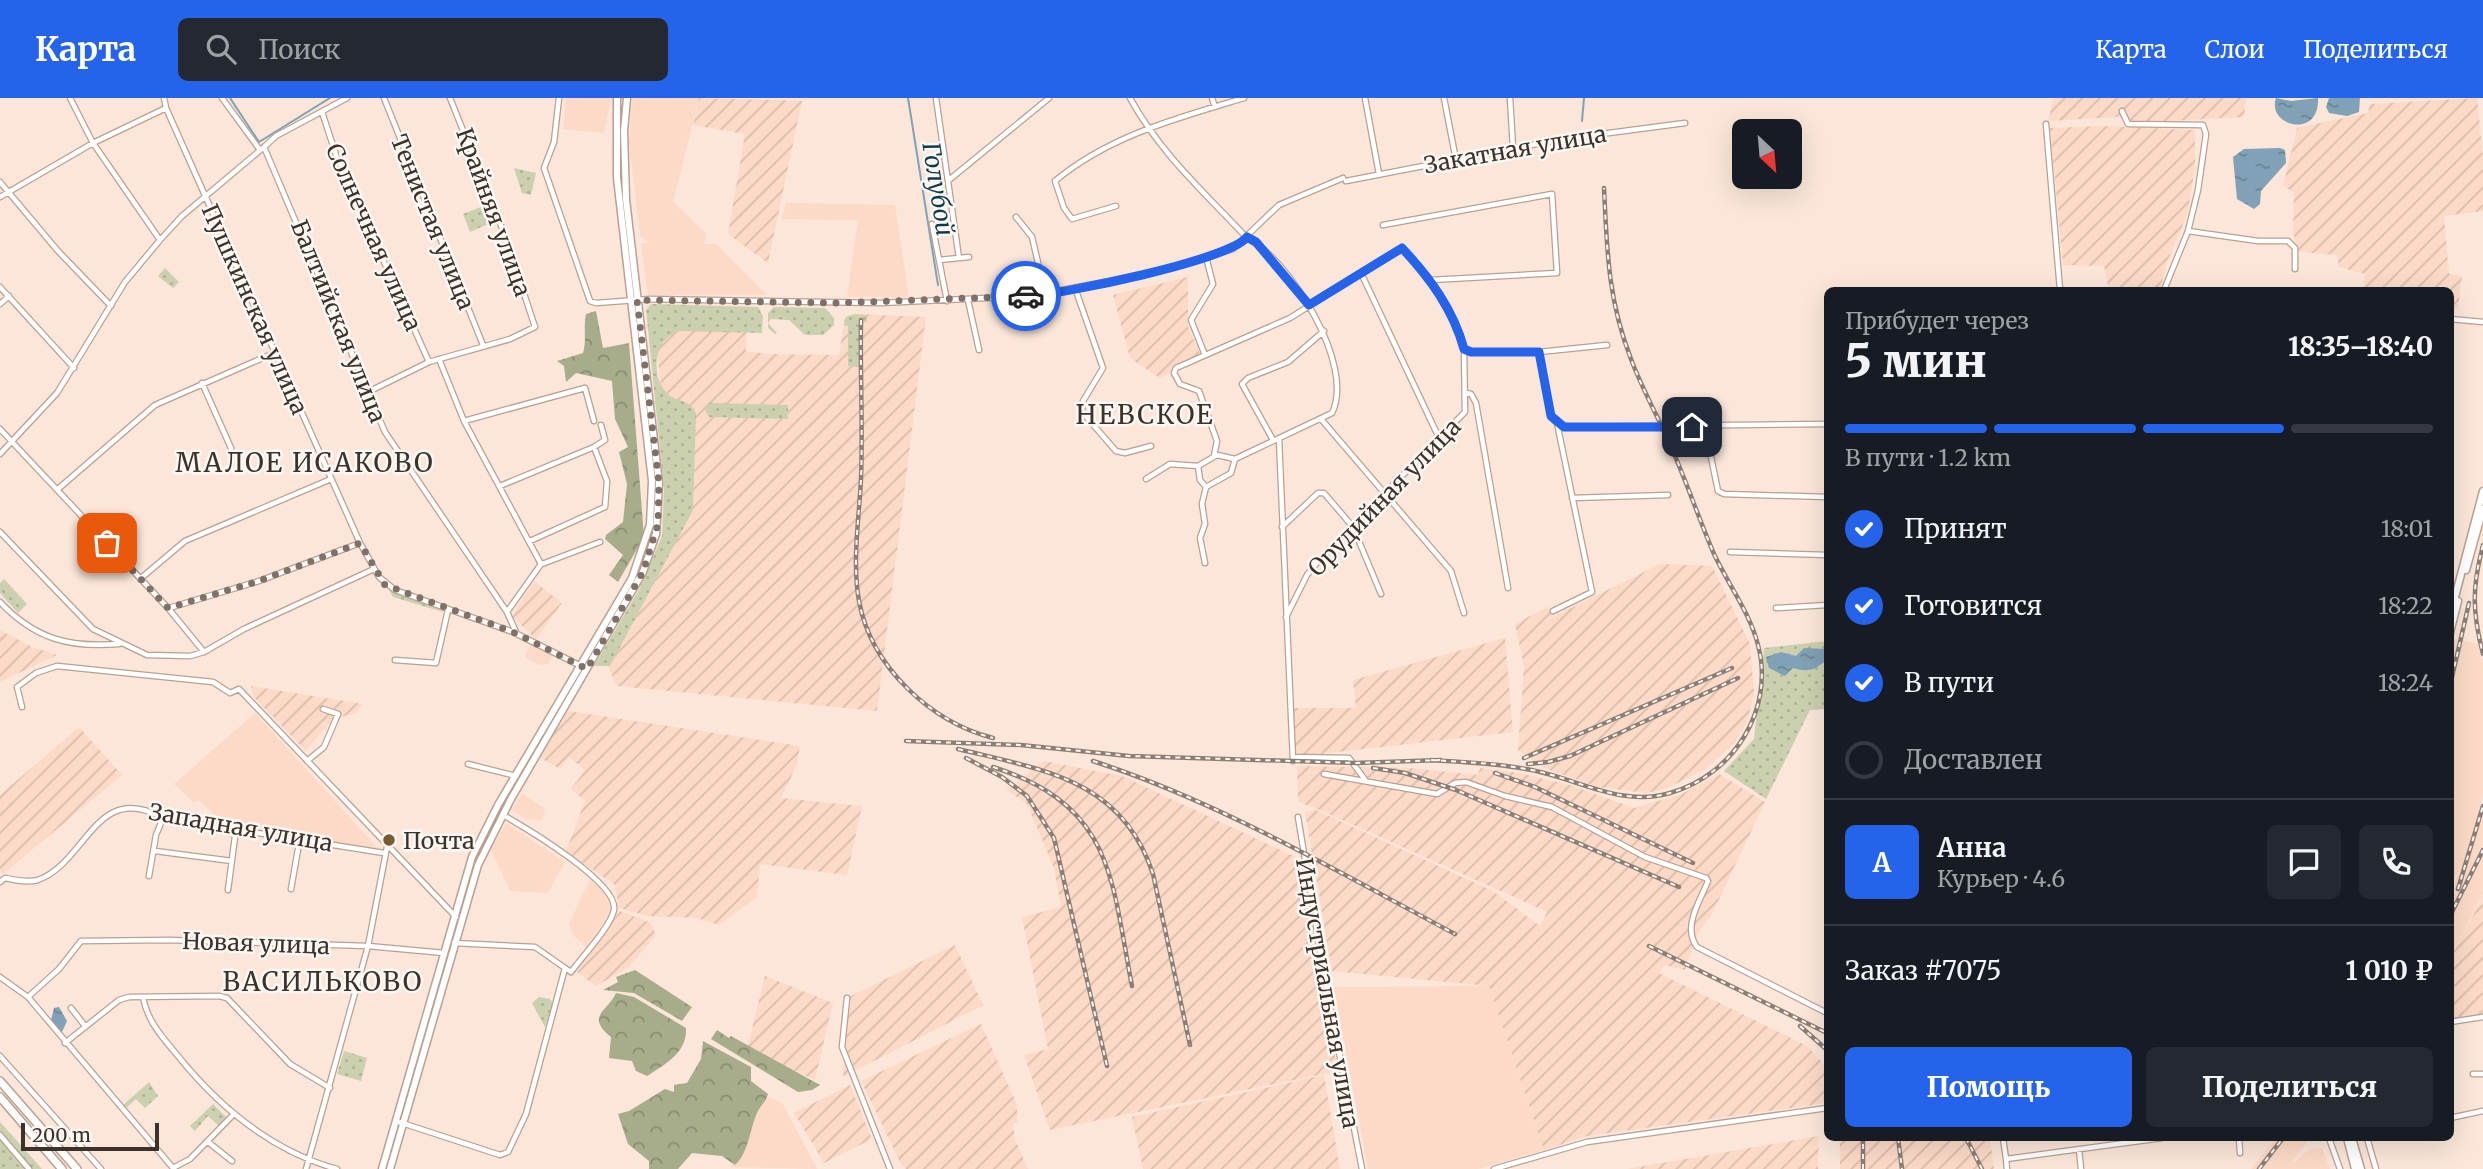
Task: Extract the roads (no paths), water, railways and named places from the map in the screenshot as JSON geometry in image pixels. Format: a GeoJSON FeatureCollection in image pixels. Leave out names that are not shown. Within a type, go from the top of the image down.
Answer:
{"type":"FeatureCollection","features":[{"type":"Feature","properties":{"kind":"highway"},"geometry":{"type":"LineString","coordinates":[[0,1081],[77,1169]]}},
{"type":"Feature","properties":{"kind":"highway"},"geometry":{"type":"LineString","coordinates":[[0,1097],[62,1169]]}},
{"type":"Feature","properties":{"kind":"main road"},"geometry":{"type":"LineString","coordinates":[[382,1169],[399,1122],[453,943],[472,857],[498,805],[643,572],[658,524],[659,483],[617,178],[617,98]]}},
{"type":"Feature","properties":{"kind":"main road"},"geometry":{"type":"LineString","coordinates":[[627,98],[623,166],[633,300]]}},
{"type":"Feature","properties":{"kind":"main road"},"geometry":{"type":"LineString","coordinates":[[2454,601],[2483,491]]}},
{"type":"Feature","properties":{"kind":"main road"},"geometry":{"type":"LineString","coordinates":[[2454,618],[2483,509]]}},
{"type":"Feature","properties":{"kind":"main road"},"geometry":{"type":"LineString","coordinates":[[390,1169],[399,1122],[444,953],[457,917],[503,815],[583,667]]}},
{"type":"Feature","properties":{"kind":"main road"},"geometry":{"type":"LineString","coordinates":[[498,805],[503,815]]}},
{"type":"Feature","properties":{"kind":"main road"},"geometry":{"type":"LineString","coordinates":[[491,818],[503,815]]}},
{"type":"Feature","properties":{"kind":"main road"},"geometry":{"type":"LineString","coordinates":[[2348,1141],[2358,1169]]}},
{"type":"Feature","properties":{"kind":"main road"},"geometry":{"type":"LineString","coordinates":[[2353,1141],[2358,1169]]}},
{"type":"Feature","properties":{"kind":"street"},"geometry":{"type":"LineString","coordinates":[[70,98],[93,143],[160,240]]}},
{"type":"Feature","properties":{"kind":"street","name":"Пушкинская улица"},"geometry":{"type":"LineString","coordinates":[[164,98],[166,108],[274,353],[373,569],[385,585],[516,633],[583,667]]}},
{"type":"Feature","properties":{"kind":"street","name":"Балтийская улица"},"geometry":{"type":"LineString","coordinates":[[222,98],[264,147],[385,432],[507,612],[516,633]]}},
{"type":"Feature","properties":{"kind":"street"},"geometry":{"type":"LineString","coordinates":[[0,454],[38,416],[74,368],[111,306],[160,240],[205,195],[264,147],[347,98]]}},
{"type":"Feature","properties":{"kind":"street","name":"Тенистая улица"},"geometry":{"type":"LineString","coordinates":[[383,98],[483,345]]}},
{"type":"Feature","properties":{"kind":"street","name":"Крайняя улица"},"geometry":{"type":"LineString","coordinates":[[450,98],[504,233],[536,327],[510,339],[483,345]]}},
{"type":"Feature","properties":{"kind":"street","name":"Закатная улица"},"geometry":{"type":"LineString","coordinates":[[559,98],[554,142],[544,168],[590,301],[650,299],[837,303],[968,300],[1045,293],[1156,272],[1233,249],[1279,205],[1345,180],[1624,129],[1685,123]]}},
{"type":"Feature","properties":{"kind":"street"},"geometry":{"type":"LineString","coordinates":[[936,98],[960,258]]}},
{"type":"Feature","properties":{"kind":"street"},"geometry":{"type":"LineString","coordinates":[[949,180],[1049,98]]}},
{"type":"Feature","properties":{"kind":"street"},"geometry":{"type":"LineString","coordinates":[[1130,98],[1147,129],[1192,183],[1247,237],[1256,242],[1309,305],[1334,356],[1335,408],[1321,419],[1235,459],[1214,456],[1198,466],[1170,464],[1146,479]]}},
{"type":"Feature","properties":{"kind":"street"},"geometry":{"type":"LineString","coordinates":[[1212,98],[1215,107]]}},
{"type":"Feature","properties":{"kind":"street"},"geometry":{"type":"LineString","coordinates":[[1116,206],[1072,219],[1064,208],[1055,181],[1099,149],[1147,129],[1244,98]]}},
{"type":"Feature","properties":{"kind":"street"},"geometry":{"type":"LineString","coordinates":[[1365,98],[1379,174]]}},
{"type":"Feature","properties":{"kind":"street"},"geometry":{"type":"LineString","coordinates":[[1444,98],[1456,160]]}},
{"type":"Feature","properties":{"kind":"street"},"geometry":{"type":"LineString","coordinates":[[1510,98],[1513,148]]}},
{"type":"Feature","properties":{"kind":"street"},"geometry":{"type":"LineString","coordinates":[[0,197],[93,143],[166,108]]}},
{"type":"Feature","properties":{"kind":"street","name":"Солнечная улица"},"geometry":{"type":"LineString","coordinates":[[322,111],[336,155],[429,362]]}},
{"type":"Feature","properties":{"kind":"street"},"geometry":{"type":"LineString","coordinates":[[2122,111],[2127,124],[2203,125],[2205,149],[2188,231],[2165,287]]}},
{"type":"Feature","properties":{"kind":"street"},"geometry":{"type":"LineString","coordinates":[[2046,124],[2060,287]]}},
{"type":"Feature","properties":{"kind":"street"},"geometry":{"type":"LineString","coordinates":[[0,181],[58,251],[111,306]]}},
{"type":"Feature","properties":{"kind":"street"},"geometry":{"type":"LineString","coordinates":[[1383,225],[1552,194],[1557,273],[1431,280]]}},
{"type":"Feature","properties":{"kind":"street"},"geometry":{"type":"LineString","coordinates":[[1016,217],[1032,237],[1045,293]]}},
{"type":"Feature","properties":{"kind":"street"},"geometry":{"type":"LineString","coordinates":[[932,224],[947,301]]}},
{"type":"Feature","properties":{"kind":"street"},"geometry":{"type":"LineString","coordinates":[[2188,231],[2246,239],[2288,241],[2295,248],[2295,269]]}},
{"type":"Feature","properties":{"kind":"street","name":"Орудийная улица"},"geometry":{"type":"LineString","coordinates":[[1361,274],[1402,248],[1431,280],[1458,329],[1464,349],[1466,393],[1465,412],[1307,575],[1286,617],[1293,759],[1349,758],[1366,782]]}},
{"type":"Feature","properties":{"kind":"street"},"geometry":{"type":"LineString","coordinates":[[939,260],[969,257]]}},
{"type":"Feature","properties":{"kind":"street"},"geometry":{"type":"LineString","coordinates":[[1205,355],[1191,320],[1213,284],[1206,257]]}},
{"type":"Feature","properties":{"kind":"street"},"geometry":{"type":"LineString","coordinates":[[1214,456],[1217,441],[1199,391],[1180,384],[1174,373],[1180,364],[1262,332],[1361,274],[1440,440]]}},
{"type":"Feature","properties":{"kind":"street"},"geometry":{"type":"LineString","coordinates":[[0,287],[74,368]]}},
{"type":"Feature","properties":{"kind":"street"},"geometry":{"type":"LineString","coordinates":[[1075,288],[1103,368],[1083,401],[1082,412],[1116,451],[1125,453],[1151,446]]}},
{"type":"Feature","properties":{"kind":"street"},"geometry":{"type":"LineString","coordinates":[[0,304],[9,296]]}},
{"type":"Feature","properties":{"kind":"street"},"geometry":{"type":"LineString","coordinates":[[968,300],[979,349]]}},
{"type":"Feature","properties":{"kind":"street"},"geometry":{"type":"LineString","coordinates":[[2454,320],[2483,322]]}},
{"type":"Feature","properties":{"kind":"street"},"geometry":{"type":"LineString","coordinates":[[1286,617],[1276,440],[1242,384],[1248,378],[1288,362],[1324,331]]}},
{"type":"Feature","properties":{"kind":"street"},"geometry":{"type":"LineString","coordinates":[[368,392],[429,362],[483,345]]}},
{"type":"Feature","properties":{"kind":"street"},"geometry":{"type":"LineString","coordinates":[[1464,349],[1471,352],[1539,352],[1607,345]]}},
{"type":"Feature","properties":{"kind":"street"},"geometry":{"type":"LineString","coordinates":[[1539,352],[1592,592],[1553,611]]}},
{"type":"Feature","properties":{"kind":"street"},"geometry":{"type":"LineString","coordinates":[[58,489],[155,405],[274,353]]}},
{"type":"Feature","properties":{"kind":"street"},"geometry":{"type":"LineString","coordinates":[[439,359],[464,421],[541,564]]}},
{"type":"Feature","properties":{"kind":"street"},"geometry":{"type":"LineString","coordinates":[[202,383],[231,448]]}},
{"type":"Feature","properties":{"kind":"street"},"geometry":{"type":"LineString","coordinates":[[464,421],[585,388],[594,421]]}},
{"type":"Feature","properties":{"kind":"street"},"geometry":{"type":"LineString","coordinates":[[1466,393],[1471,394],[1476,403],[1508,588]]}},
{"type":"Feature","properties":{"kind":"street"},"geometry":{"type":"LineString","coordinates":[[1321,419],[1451,571],[1464,613]]}},
{"type":"Feature","properties":{"kind":"street"},"geometry":{"type":"LineString","coordinates":[[1557,424],[1564,427],[1824,424]]}},
{"type":"Feature","properties":{"kind":"street"},"geometry":{"type":"LineString","coordinates":[[500,486],[594,447],[605,440],[601,425]]}},
{"type":"Feature","properties":{"kind":"street"},"geometry":{"type":"LineString","coordinates":[[0,429],[168,608],[204,652]]}},
{"type":"Feature","properties":{"kind":"street"},"geometry":{"type":"LineString","coordinates":[[530,541],[605,507],[607,481],[594,447]]}},
{"type":"Feature","properties":{"kind":"street"},"geometry":{"type":"LineString","coordinates":[[1711,457],[1718,491],[1724,494],[1824,496]]}},
{"type":"Feature","properties":{"kind":"street"},"geometry":{"type":"LineString","coordinates":[[1205,563],[1200,538],[1205,524],[1202,504],[1206,487],[1231,474],[1235,459]]}},
{"type":"Feature","properties":{"kind":"street"},"geometry":{"type":"LineString","coordinates":[[1198,466],[1200,480],[1206,487]]}},
{"type":"Feature","properties":{"kind":"street"},"geometry":{"type":"LineString","coordinates":[[140,579],[185,541],[331,479]]}},
{"type":"Feature","properties":{"kind":"street"},"geometry":{"type":"LineString","coordinates":[[1281,527],[1321,492],[1353,527],[1381,594]]}},
{"type":"Feature","properties":{"kind":"street"},"geometry":{"type":"LineString","coordinates":[[1572,498],[1668,495]]}},
{"type":"Feature","properties":{"kind":"street"},"geometry":{"type":"LineString","coordinates":[[0,532],[93,629],[148,655],[190,656],[204,652],[244,629],[373,569]]}},
{"type":"Feature","properties":{"kind":"street"},"geometry":{"type":"LineString","coordinates":[[507,612],[541,564],[600,542]]}},
{"type":"Feature","properties":{"kind":"street"},"geometry":{"type":"LineString","coordinates":[[168,608],[259,581],[360,543]]}},
{"type":"Feature","properties":{"kind":"street"},"geometry":{"type":"LineString","coordinates":[[1730,552],[1824,555]]}},
{"type":"Feature","properties":{"kind":"street"},"geometry":{"type":"LineString","coordinates":[[0,602],[40,635],[99,646],[120,644]]}},
{"type":"Feature","properties":{"kind":"street"},"geometry":{"type":"LineString","coordinates":[[1776,608],[1824,605]]}},
{"type":"Feature","properties":{"kind":"street"},"geometry":{"type":"LineString","coordinates":[[395,660],[436,663],[448,610]]}},
{"type":"Feature","properties":{"kind":"street"},"geometry":{"type":"LineString","coordinates":[[22,707],[17,687],[36,673],[57,666],[213,682],[230,693],[239,690],[457,917]]}},
{"type":"Feature","properties":{"kind":"street"},"geometry":{"type":"LineString","coordinates":[[307,761],[324,747],[338,714],[323,709]]}},
{"type":"Feature","properties":{"kind":"street"},"geometry":{"type":"LineString","coordinates":[[468,764],[516,776]]}},
{"type":"Feature","properties":{"kind":"street"},"geometry":{"type":"LineString","coordinates":[[1324,774],[1437,794],[1455,783],[1466,782],[1505,796],[1552,807],[1645,857],[1706,878],[1708,881],[1691,925],[1690,933],[1697,947],[1824,1011]]}},
{"type":"Feature","properties":{"kind":"street","name":"Западная улица"},"geometry":{"type":"LineString","coordinates":[[0,882],[5,878],[37,880],[76,849],[107,814],[134,808],[163,818],[384,853]]}},
{"type":"Feature","properties":{"kind":"street"},"geometry":{"type":"LineString","coordinates":[[453,943],[535,947],[571,972],[610,920],[615,907],[612,896],[598,879],[503,815]]}},
{"type":"Feature","properties":{"kind":"street","name":"Индустриальная улица"},"geometry":{"type":"LineString","coordinates":[[1298,817],[1325,980],[1362,1169]]}},
{"type":"Feature","properties":{"kind":"street"},"geometry":{"type":"LineString","coordinates":[[149,876],[156,835],[163,818]]}},
{"type":"Feature","properties":{"kind":"street"},"geometry":{"type":"LineString","coordinates":[[228,890],[236,829]]}},
{"type":"Feature","properties":{"kind":"street"},"geometry":{"type":"LineString","coordinates":[[290,889],[300,838]]}},
{"type":"Feature","properties":{"kind":"street"},"geometry":{"type":"LineString","coordinates":[[306,1169],[368,946],[387,847]]}},
{"type":"Feature","properties":{"kind":"street"},"geometry":{"type":"LineString","coordinates":[[155,851],[232,861]]}},
{"type":"Feature","properties":{"kind":"street","name":"Новая улица"},"geometry":{"type":"LineString","coordinates":[[27,997],[59,969],[72,949],[81,941],[168,940],[368,946],[444,953]]}},
{"type":"Feature","properties":{"kind":"street"},"geometry":{"type":"LineString","coordinates":[[399,1122],[500,1155],[508,1152],[526,1114],[565,968]]}},
{"type":"Feature","properties":{"kind":"street"},"geometry":{"type":"LineString","coordinates":[[0,977],[27,997],[175,1169],[208,1142],[233,1115]]}},
{"type":"Feature","properties":{"kind":"street"},"geometry":{"type":"LineString","coordinates":[[65,1042],[119,1000],[143,997],[227,998],[284,1058],[330,1088]]}},
{"type":"Feature","properties":{"kind":"street"},"geometry":{"type":"LineString","coordinates":[[143,997],[149,1017],[163,1039],[208,1091],[233,1115],[309,1161],[337,1169]]}},
{"type":"Feature","properties":{"kind":"street"},"geometry":{"type":"LineString","coordinates":[[847,998],[842,1047],[890,1169]]}},
{"type":"Feature","properties":{"kind":"street"},"geometry":{"type":"LineString","coordinates":[[71,1008],[85,1026]]}},
{"type":"Feature","properties":{"kind":"street"},"geometry":{"type":"LineString","coordinates":[[2454,1021],[2483,1017]]}},
{"type":"Feature","properties":{"kind":"street"},"geometry":{"type":"LineString","coordinates":[[0,1056],[101,1169]]}},
{"type":"Feature","properties":{"kind":"street"},"geometry":{"type":"LineString","coordinates":[[2473,1074],[2483,1074]]}},
{"type":"Feature","properties":{"kind":"street"},"geometry":{"type":"LineString","coordinates":[[1494,1169],[1587,1142],[1824,1108]]}},
{"type":"Feature","properties":{"kind":"street"},"geometry":{"type":"LineString","coordinates":[[2454,1117],[2483,1111]]}},
{"type":"Feature","properties":{"kind":"street"},"geometry":{"type":"LineString","coordinates":[[0,1135],[29,1169]]}},
{"type":"Feature","properties":{"kind":"street"},"geometry":{"type":"LineString","coordinates":[[2003,1141],[2007,1169]]}},
{"type":"Feature","properties":{"kind":"street"},"geometry":{"type":"LineString","coordinates":[[2006,1159],[2139,1141]]}},
{"type":"Feature","properties":{"kind":"street"},"geometry":{"type":"LineString","coordinates":[[2239,1141],[2240,1153]]}},
{"type":"Feature","properties":{"kind":"street"},"geometry":{"type":"LineString","coordinates":[[2330,1141],[2340,1169]]}},
{"type":"Feature","properties":{"kind":"street"},"geometry":{"type":"LineString","coordinates":[[2369,1141],[2376,1169]]}},
{"type":"Feature","properties":{"kind":"street"},"geometry":{"type":"LineString","coordinates":[[208,1142],[232,1161]]}},
{"type":"Feature","properties":{"kind":"street"},"geometry":{"type":"LineString","coordinates":[[2079,1149],[2081,1169]]}},
{"type":"Feature","properties":{"kind":"water"},"geometry":{"type":"Polygon","coordinates":[[[2276,98],[2291,101],[2318,98],[2316,111],[2311,120],[2294,124],[2279,116],[2275,108],[2276,98]]]}},
{"type":"Feature","properties":{"kind":"water"},"geometry":{"type":"Polygon","coordinates":[[[2329,98],[2360,98],[2359,112],[2347,116],[2329,113],[2326,107],[2329,98]]]}},
{"type":"Feature","properties":{"kind":"water"},"geometry":{"type":"Polygon","coordinates":[[[2244,149],[2285,150],[2286,163],[2261,191],[2260,204],[2254,209],[2237,199],[2233,157],[2244,149]]]}},
{"type":"Feature","properties":{"kind":"water"},"geometry":{"type":"Polygon","coordinates":[[[1804,648],[1824,649],[1824,662],[1810,670],[1793,668],[1785,676],[1769,668],[1766,657],[1781,652],[1796,656],[1804,648]]]}},
{"type":"Feature","properties":{"kind":"water"},"geometry":{"type":"Polygon","coordinates":[[[59,1007],[67,1021],[61,1034],[50,1024],[54,1008],[59,1007]]]}},
{"type":"Feature","properties":{"kind":"waterway"},"geometry":{"type":"LineString","coordinates":[[230,98],[259,142],[330,98]]}},
{"type":"Feature","properties":{"kind":"waterway","name":"Голубой"},"geometry":{"type":"LineString","coordinates":[[908,98],[938,285]]}},
{"type":"Feature","properties":{"kind":"waterway"},"geometry":{"type":"LineString","coordinates":[[1582,121],[1584,98]]}},
{"type":"Feature","properties":{"kind":"railway"},"geometry":{"type":"LineString","coordinates":[[1431,760],[1514,767],[1615,794],[1651,797],[1693,784],[1713,771],[1730,755],[1755,715],[1762,669],[1754,633],[1714,554],[1623,337],[1610,275],[1604,188]]}},
{"type":"Feature","properties":{"kind":"railway"},"geometry":{"type":"LineString","coordinates":[[861,320],[862,459],[856,571],[859,601],[866,625],[876,648],[907,688],[948,719],[993,738]]}},
{"type":"Feature","properties":{"kind":"railway"},"geometry":{"type":"LineString","coordinates":[[2483,545],[2475,600],[2483,654]]}},
{"type":"Feature","properties":{"kind":"railway"},"geometry":{"type":"LineString","coordinates":[[2454,669],[2469,603]]}},
{"type":"Feature","properties":{"kind":"railway"},"geometry":{"type":"LineString","coordinates":[[1524,758],[1732,668]]}},
{"type":"Feature","properties":{"kind":"railway"},"geometry":{"type":"LineString","coordinates":[[1528,764],[1570,756],[1738,678]]}},
{"type":"Feature","properties":{"kind":"railway"},"geometry":{"type":"LineString","coordinates":[[906,741],[1021,745],[1129,756],[1356,763],[1441,760]]}},
{"type":"Feature","properties":{"kind":"railway"},"geometry":{"type":"LineString","coordinates":[[958,749],[1020,764],[1076,784],[1100,798],[1121,817],[1139,842],[1153,874],[1190,1045]]}},
{"type":"Feature","properties":{"kind":"railway"},"geometry":{"type":"LineString","coordinates":[[966,758],[1002,777],[1027,796],[1054,838],[1107,1066]]}},
{"type":"Feature","properties":{"kind":"railway"},"geometry":{"type":"LineString","coordinates":[[1093,761],[1232,817],[1455,934]]}},
{"type":"Feature","properties":{"kind":"railway"},"geometry":{"type":"LineString","coordinates":[[993,767],[1033,783],[1063,802],[1085,825],[1100,851],[1111,880],[1132,986]]}},
{"type":"Feature","properties":{"kind":"railway"},"geometry":{"type":"LineString","coordinates":[[1373,768],[1405,773],[1456,790],[1679,887]]}},
{"type":"Feature","properties":{"kind":"railway"},"geometry":{"type":"LineString","coordinates":[[1495,773],[1535,787],[1693,863]]}},
{"type":"Feature","properties":{"kind":"railway"},"geometry":{"type":"LineString","coordinates":[[2458,889],[2483,806]]}},
{"type":"Feature","properties":{"kind":"railway"},"geometry":{"type":"LineString","coordinates":[[2454,908],[2483,850]]}},
{"type":"Feature","properties":{"kind":"railway"},"geometry":{"type":"LineString","coordinates":[[1649,946],[1824,1032]]}},
{"type":"Feature","properties":{"kind":"railway"},"geometry":{"type":"LineString","coordinates":[[1800,1026],[1824,1047]]}},
{"type":"Feature","properties":{"kind":"railway"},"geometry":{"type":"LineString","coordinates":[[1863,1141],[1863,1169]]}},
{"type":"Feature","properties":{"kind":"railway"},"geometry":{"type":"LineString","coordinates":[[1898,1141],[1902,1169]]}},
{"type":"Feature","properties":{"kind":"railway"},"geometry":{"type":"LineString","coordinates":[[1968,1141],[1982,1169]]}},
{"type":"Feature","properties":{"kind":"railway"},"geometry":{"type":"LineString","coordinates":[[2259,1169],[2281,1141]]}},
{"type":"Feature","properties":{"kind":"place","name":"Почта"},"geometry":{"type":"Point","coordinates":[389,840]}},
{"type":"Feature","properties":{"kind":"district","name":"НЕВСКОЕ"},"geometry":{"type":"Point","coordinates":[1145,414]}},
{"type":"Feature","properties":{"kind":"district","name":"МАЛОЕ ИСАКОВО"},"geometry":{"type":"Point","coordinates":[305,462]}},
{"type":"Feature","properties":{"kind":"district","name":"ВАСИЛЬКОВО"},"geometry":{"type":"Point","coordinates":[323,981]}}]}
